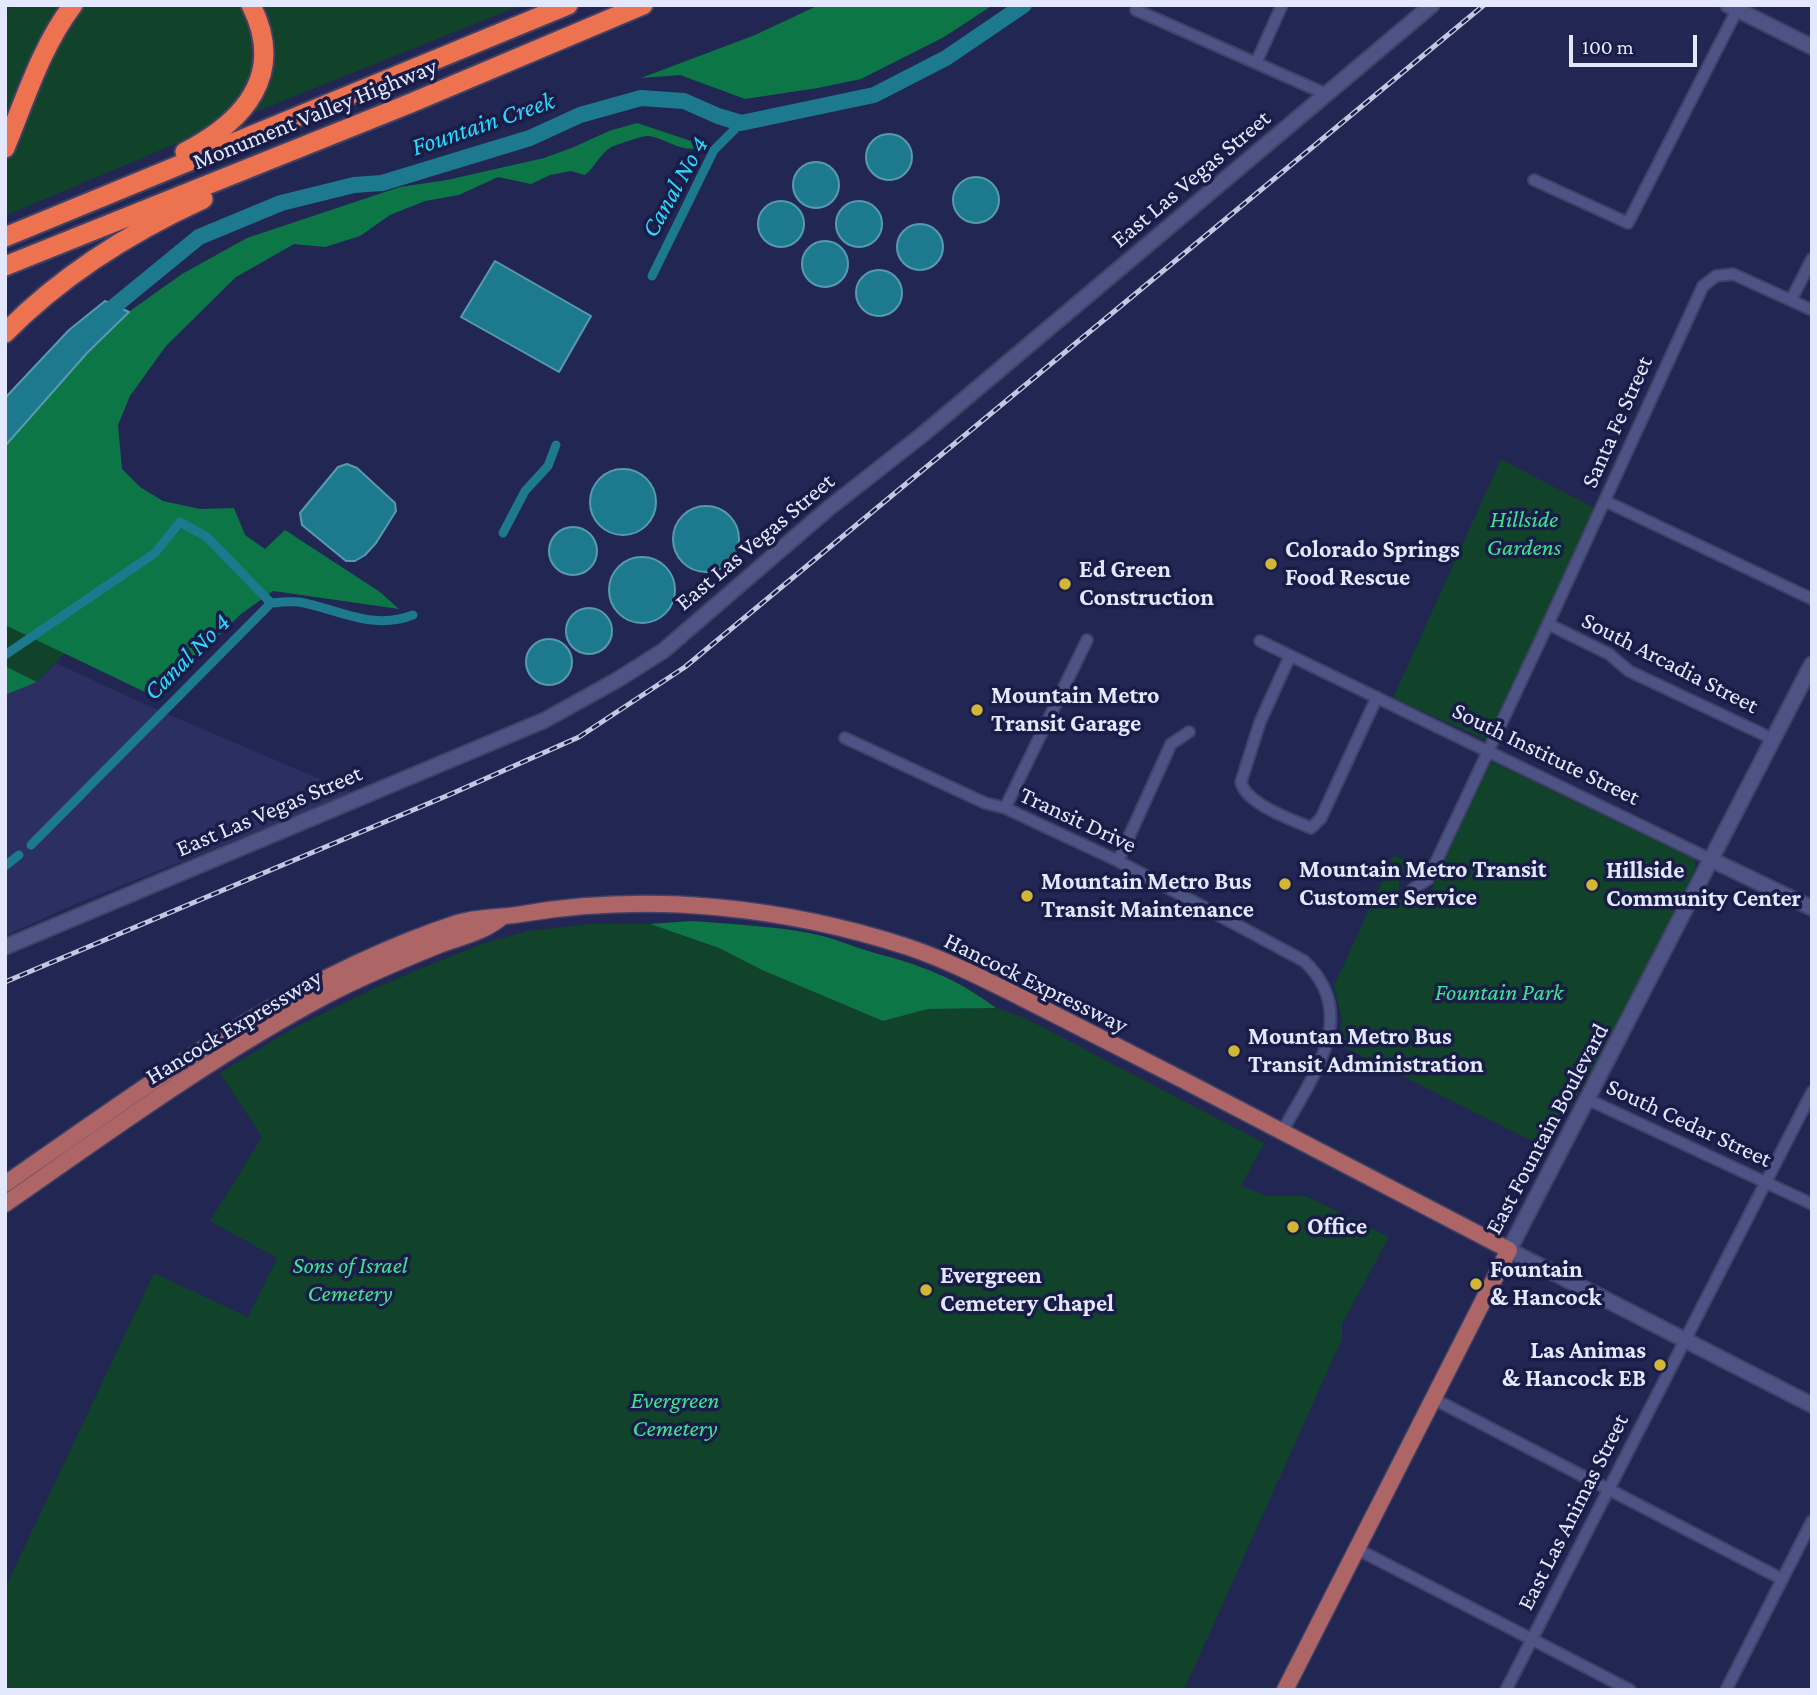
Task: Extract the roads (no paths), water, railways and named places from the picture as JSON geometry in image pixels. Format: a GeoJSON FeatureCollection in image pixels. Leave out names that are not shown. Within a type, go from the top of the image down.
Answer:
{"type":"FeatureCollection","features":[{"type":"Feature","properties":{"kind":"highway"},"geometry":{"type":"LineString","coordinates":[[5,119],[56,5]]}},
{"type":"Feature","properties":{"kind":"highway"},"geometry":{"type":"LineString","coordinates":[[5,148],[38,67],[73,5]]}},
{"type":"Feature","properties":{"kind":"highway"},"geometry":{"type":"LineString","coordinates":[[84,204],[200,145],[215,136],[244,109],[256,90],[264,62],[262,34],[251,5]]}},
{"type":"Feature","properties":{"kind":"highway","name":"Monument Valley Highway"},"geometry":{"type":"LineString","coordinates":[[5,237],[568,5]]}},
{"type":"Feature","properties":{"kind":"highway","name":"Monument Valley Highway"},"geometry":{"type":"LineString","coordinates":[[5,266],[381,115],[643,5]]}},
{"type":"Feature","properties":{"kind":"highway"},"geometry":{"type":"LineString","coordinates":[[5,333],[59,286],[125,240],[181,209],[381,115]]}},
{"type":"Feature","properties":{"kind":"main road","name":"Hancock Expressway"},"geometry":{"type":"LineString","coordinates":[[5,1184],[220,1038],[330,976],[416,938],[479,917],[502,918],[577,906],[667,904],[750,910],[822,923],[908,948],[987,981],[1509,1250]]}},
{"type":"Feature","properties":{"kind":"main road","name":"Hancock Expressway"},"geometry":{"type":"LineString","coordinates":[[5,1205],[163,1095],[285,1018],[337,990],[422,952],[488,929],[502,918]]}},
{"type":"Feature","properties":{"kind":"main road","name":"East Fountain Boulevard"},"geometry":{"type":"LineString","coordinates":[[1285,1690],[1509,1250]]}},
{"type":"Feature","properties":{"kind":"street"},"geometry":{"type":"LineString","coordinates":[[1255,63],[1282,5]]}},
{"type":"Feature","properties":{"kind":"street"},"geometry":{"type":"LineString","coordinates":[[1411,22],[1419,5]]}},
{"type":"Feature","properties":{"kind":"street","name":"East Las Vegas Street"},"geometry":{"type":"LineString","coordinates":[[5,947],[545,720],[656,655],[829,508],[922,435],[1432,5]]}},
{"type":"Feature","properties":{"kind":"street"},"geometry":{"type":"LineString","coordinates":[[1534,180],[1628,223],[1733,7],[1812,47]]}},
{"type":"Feature","properties":{"kind":"street"},"geometry":{"type":"LineString","coordinates":[[1136,10],[1326,94]]}},
{"type":"Feature","properties":{"kind":"street"},"geometry":{"type":"LineString","coordinates":[[1812,259],[1791,300],[1812,310]]}},
{"type":"Feature","properties":{"kind":"street","name":"Santa Fe Street"},"geometry":{"type":"LineString","coordinates":[[1413,889],[1428,879],[1605,501],[1697,294],[1709,280],[1725,274],[1740,276],[1791,300]]}},
{"type":"Feature","properties":{"kind":"street"},"geometry":{"type":"LineString","coordinates":[[1605,501],[1812,599]]}},
{"type":"Feature","properties":{"kind":"street","name":"South Arcadia Street"},"geometry":{"type":"LineString","coordinates":[[1548,624],[1609,654],[1629,671],[1773,739]]}},
{"type":"Feature","properties":{"kind":"street"},"geometry":{"type":"LineString","coordinates":[[1005,808],[1087,640]]}},
{"type":"Feature","properties":{"kind":"street","name":"South Institute Street"},"geometry":{"type":"LineString","coordinates":[[1259,641],[1812,908]]}},
{"type":"Feature","properties":{"kind":"street"},"geometry":{"type":"LineString","coordinates":[[1290,656],[1259,722],[1241,782],[1243,791],[1256,802],[1311,828],[1321,818],[1377,697]]}},
{"type":"Feature","properties":{"kind":"street","name":"East Fountain Boulevard"},"geometry":{"type":"LineString","coordinates":[[1509,1250],[1812,664]]}},
{"type":"Feature","properties":{"kind":"street"},"geometry":{"type":"LineString","coordinates":[[1118,861],[1171,744],[1189,732]]}},
{"type":"Feature","properties":{"kind":"street","name":"Transit Drive"},"geometry":{"type":"LineString","coordinates":[[845,738],[1118,861],[1292,953],[1315,971],[1322,982],[1331,1009],[1328,1040],[1282,1132]]}},
{"type":"Feature","properties":{"kind":"street","name":"East Las Animas Street"},"geometry":{"type":"LineString","coordinates":[[1506,1690],[1812,1092]]}},
{"type":"Feature","properties":{"kind":"street","name":"South Cedar Street"},"geometry":{"type":"LineString","coordinates":[[1587,1099],[1812,1204]]}},
{"type":"Feature","properties":{"kind":"street"},"geometry":{"type":"LineString","coordinates":[[1509,1250],[1812,1405]]}},
{"type":"Feature","properties":{"kind":"street"},"geometry":{"type":"LineString","coordinates":[[1433,1399],[1782,1579]]}},
{"type":"Feature","properties":{"kind":"street"},"geometry":{"type":"LineString","coordinates":[[1726,1690],[1812,1521]]}},
{"type":"Feature","properties":{"kind":"street"},"geometry":{"type":"LineString","coordinates":[[1357,1549],[1630,1690]]}},
{"type":"Feature","properties":{"kind":"waterway","name":"Fountain Creek"},"geometry":{"type":"LineString","coordinates":[[100,318],[199,237],[281,203],[354,185],[382,183],[530,138],[580,115],[641,98],[684,101],[741,123],[874,95],[946,58],[1024,5]]}},
{"type":"Feature","properties":{"kind":"waterway","name":"Canal No 4"},"geometry":{"type":"LineString","coordinates":[[652,276],[714,150],[741,123]]}},
{"type":"Feature","properties":{"kind":"waterway","name":"Canal No 4"},"geometry":{"type":"LineString","coordinates":[[503,533],[525,491],[548,466],[556,445]]}},
{"type":"Feature","properties":{"kind":"waterway"},"geometry":{"type":"LineString","coordinates":[[5,655],[155,553],[180,522],[207,537],[271,603]]}},
{"type":"Feature","properties":{"kind":"waterway","name":"Canal No 4"},"geometry":{"type":"LineString","coordinates":[[31,845],[271,603],[299,602],[369,620],[384,621],[413,615]]}},
{"type":"Feature","properties":{"kind":"waterway","name":"Canal No 4"},"geometry":{"type":"LineString","coordinates":[[5,866],[19,855]]}},
{"type":"Feature","properties":{"kind":"railway"},"geometry":{"type":"LineString","coordinates":[[5,982],[451,794],[579,737],[685,667],[1484,5]]}},
{"type":"Feature","properties":{"kind":"place","name":"Colorado Springs Food Rescue"},"geometry":{"type":"Point","coordinates":[1271,564]}},
{"type":"Feature","properties":{"kind":"place","name":"Ed Green Construction"},"geometry":{"type":"Point","coordinates":[1065,584]}},
{"type":"Feature","properties":{"kind":"place","name":"Mountain Metro Transit Garage"},"geometry":{"type":"Point","coordinates":[977,710]}},
{"type":"Feature","properties":{"kind":"place","name":"Mountain Metro Transit Customer Service"},"geometry":{"type":"Point","coordinates":[1285,884]}},
{"type":"Feature","properties":{"kind":"place","name":"Hillside Community Center"},"geometry":{"type":"Point","coordinates":[1592,885]}},
{"type":"Feature","properties":{"kind":"place","name":"Mountain Metro Bus Transit Maintenance"},"geometry":{"type":"Point","coordinates":[1027,896]}},
{"type":"Feature","properties":{"kind":"place","name":"Mountan Metro Bus Transit Administration"},"geometry":{"type":"Point","coordinates":[1234,1051]}},
{"type":"Feature","properties":{"kind":"place","name":"Office"},"geometry":{"type":"Point","coordinates":[1293,1227]}},
{"type":"Feature","properties":{"kind":"place","name":"Fountain & Hancock"},"geometry":{"type":"Point","coordinates":[1476,1284]}},
{"type":"Feature","properties":{"kind":"place","name":"Evergreen Cemetery Chapel"},"geometry":{"type":"Point","coordinates":[926,1290]}},
{"type":"Feature","properties":{"kind":"place","name":"Las Animas & Hancock EB"},"geometry":{"type":"Point","coordinates":[1660,1365]}},
{"type":"Feature","properties":{"kind":"park label","name":"Hillside Gardens"},"geometry":{"type":"Point","coordinates":[1524,534]}},
{"type":"Feature","properties":{"kind":"park label","name":"Fountain Park"},"geometry":{"type":"Point","coordinates":[1499,993]}},
{"type":"Feature","properties":{"kind":"park label","name":"Sons of Israel Cemetery"},"geometry":{"type":"Point","coordinates":[350,1280]}},
{"type":"Feature","properties":{"kind":"park label","name":"Evergreen Cemetery"},"geometry":{"type":"Point","coordinates":[675,1415]}}]}
